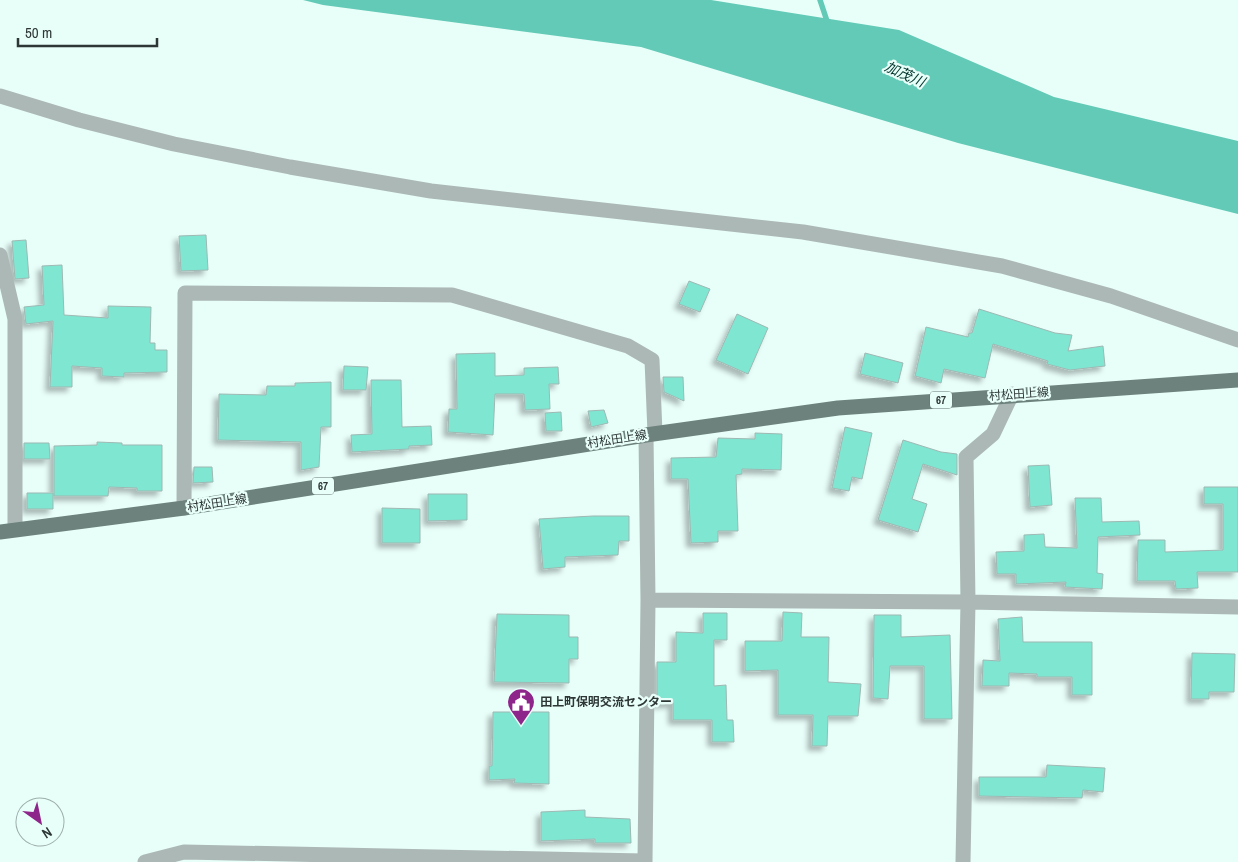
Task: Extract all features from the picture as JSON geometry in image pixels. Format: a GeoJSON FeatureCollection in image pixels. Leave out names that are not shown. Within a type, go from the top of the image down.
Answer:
{"type":"FeatureCollection","features":[{"type":"Feature","properties":{"kind":"main road","name":"村松田上線"},"geometry":{"type":"LineString","coordinates":[[0,532],[184,508],[650,434],[838,408],[1012,394],[1238,380]]}},
{"type":"Feature","properties":{"kind":"street"},"geometry":{"type":"LineString","coordinates":[[0,96],[79,120],[174,144],[421,190],[803,232],[1002,266],[1111,296],[1238,340]]}},
{"type":"Feature","properties":{"kind":"street"},"geometry":{"type":"LineString","coordinates":[[0,255],[15,320],[16,529]]}},
{"type":"Feature","properties":{"kind":"street"},"geometry":{"type":"LineString","coordinates":[[145,862],[184,852],[644,861],[652,360],[628,346],[452,295],[184,293],[184,508]]}},
{"type":"Feature","properties":{"kind":"street"},"geometry":{"type":"LineString","coordinates":[[963,862],[968,602],[966,457],[993,434],[1012,394]]}},
{"type":"Feature","properties":{"kind":"street"},"geometry":{"type":"LineString","coordinates":[[648,600],[968,602],[1238,607]]}},
{"type":"Feature","properties":{"kind":"water","name":"加茂川"},"geometry":{"type":"Polygon","coordinates":[[[303,0],[711,0],[899,30],[1054,97],[1238,141],[1238,214],[958,143],[641,47],[323,5],[303,0]]]}},
{"type":"Feature","properties":{"kind":"building"},"geometry":{"type":"Polygon","coordinates":[[[206,235],[208,270],[181,271],[179,236],[206,235]]]}},
{"type":"Feature","properties":{"kind":"building"},"geometry":{"type":"Polygon","coordinates":[[[26,240],[29,278],[15,279],[12,241],[26,240]]]}},
{"type":"Feature","properties":{"kind":"building"},"geometry":{"type":"Polygon","coordinates":[[[62,265],[64,315],[108,318],[108,306],[151,307],[150,343],[155,343],[155,350],[167,350],[167,372],[124,373],[124,377],[102,376],[102,368],[72,366],[72,387],[50,387],[53,321],[26,324],[24,307],[44,305],[42,266],[62,265]]]}},
{"type":"Feature","properties":{"kind":"building"},"geometry":{"type":"Polygon","coordinates":[[[689,281],[710,289],[700,312],[679,304],[689,281]]]}},
{"type":"Feature","properties":{"kind":"building"},"geometry":{"type":"Polygon","coordinates":[[[979,309],[1055,333],[1072,335],[1068,351],[1103,346],[1105,366],[1070,370],[1047,364],[1048,361],[993,344],[985,378],[944,369],[941,383],[915,376],[926,327],[968,337],[969,333],[972,333],[979,309]]]}},
{"type":"Feature","properties":{"kind":"building"},"geometry":{"type":"Polygon","coordinates":[[[737,314],[768,328],[748,374],[716,360],[737,314]]]}},
{"type":"Feature","properties":{"kind":"building"},"geometry":{"type":"Polygon","coordinates":[[[495,353],[495,376],[524,375],[524,368],[558,367],[559,384],[549,384],[550,409],[525,410],[524,394],[495,394],[493,435],[448,432],[449,409],[457,409],[456,354],[495,353]]]}},
{"type":"Feature","properties":{"kind":"building"},"geometry":{"type":"Polygon","coordinates":[[[865,353],[903,363],[898,383],[860,374],[865,353]]]}},
{"type":"Feature","properties":{"kind":"building"},"geometry":{"type":"Polygon","coordinates":[[[344,366],[368,367],[366,390],[343,390],[344,366]]]}},
{"type":"Feature","properties":{"kind":"building"},"geometry":{"type":"Polygon","coordinates":[[[663,377],[683,377],[684,401],[664,392],[663,377]]]}},
{"type":"Feature","properties":{"kind":"building"},"geometry":{"type":"Polygon","coordinates":[[[371,380],[401,380],[402,427],[431,426],[432,445],[409,446],[409,449],[352,452],[351,435],[372,434],[371,380]]]}},
{"type":"Feature","properties":{"kind":"building"},"geometry":{"type":"Polygon","coordinates":[[[331,382],[331,427],[321,427],[319,467],[301,470],[301,442],[218,440],[219,394],[266,395],[267,386],[295,386],[295,383],[331,382]]]}},
{"type":"Feature","properties":{"kind":"building"},"geometry":{"type":"Polygon","coordinates":[[[604,410],[608,423],[591,427],[588,411],[604,410]]]}},
{"type":"Feature","properties":{"kind":"building"},"geometry":{"type":"Polygon","coordinates":[[[561,412],[562,431],[546,431],[545,413],[561,412]]]}},
{"type":"Feature","properties":{"kind":"building"},"geometry":{"type":"Polygon","coordinates":[[[845,427],[872,433],[862,479],[852,477],[849,491],[832,488],[845,427]]]}},
{"type":"Feature","properties":{"kind":"building"},"geometry":{"type":"Polygon","coordinates":[[[755,433],[782,434],[781,470],[742,469],[742,474],[736,475],[738,531],[718,531],[718,542],[691,543],[688,479],[671,479],[671,458],[716,457],[718,438],[755,439],[755,433]]]}},
{"type":"Feature","properties":{"kind":"building"},"geometry":{"type":"Polygon","coordinates":[[[903,440],[941,452],[957,454],[957,475],[923,464],[912,499],[927,504],[918,532],[878,520],[903,440]]]}},
{"type":"Feature","properties":{"kind":"building"},"geometry":{"type":"Polygon","coordinates":[[[97,442],[122,443],[122,445],[162,445],[162,491],[137,491],[137,488],[109,487],[108,496],[54,496],[54,446],[97,445],[97,442]]]}},
{"type":"Feature","properties":{"kind":"building"},"geometry":{"type":"Polygon","coordinates":[[[24,443],[49,443],[50,459],[24,459],[24,443]]]}},
{"type":"Feature","properties":{"kind":"building"},"geometry":{"type":"Polygon","coordinates":[[[1049,465],[1052,505],[1030,507],[1028,466],[1049,465]]]}},
{"type":"Feature","properties":{"kind":"building"},"geometry":{"type":"Polygon","coordinates":[[[194,467],[212,467],[213,482],[193,483],[194,467]]]}},
{"type":"Feature","properties":{"kind":"building"},"geometry":{"type":"Polygon","coordinates":[[[1204,487],[1238,487],[1238,572],[1197,572],[1198,588],[1176,589],[1175,581],[1137,581],[1138,540],[1165,540],[1165,552],[1223,550],[1223,504],[1204,504],[1204,487]]]}},
{"type":"Feature","properties":{"kind":"building"},"geometry":{"type":"Polygon","coordinates":[[[27,493],[53,493],[53,509],[27,509],[27,493]]]}},
{"type":"Feature","properties":{"kind":"building"},"geometry":{"type":"Polygon","coordinates":[[[428,494],[467,494],[467,520],[428,521],[428,494]]]}},
{"type":"Feature","properties":{"kind":"building"},"geometry":{"type":"Polygon","coordinates":[[[1075,498],[1101,498],[1102,522],[1139,521],[1140,535],[1098,537],[1097,573],[1103,574],[1102,589],[1065,587],[1066,582],[1016,584],[1016,574],[997,574],[996,552],[1024,551],[1024,535],[1044,534],[1045,547],[1077,548],[1075,498]]]}},
{"type":"Feature","properties":{"kind":"building"},"geometry":{"type":"Polygon","coordinates":[[[382,508],[420,509],[420,543],[382,543],[382,508]]]}},
{"type":"Feature","properties":{"kind":"building"},"geometry":{"type":"Polygon","coordinates":[[[629,516],[629,541],[619,541],[618,555],[565,557],[565,567],[543,569],[539,519],[629,516]]]}},
{"type":"Feature","properties":{"kind":"building"},"geometry":{"type":"Polygon","coordinates":[[[783,612],[802,613],[801,637],[829,637],[828,682],[861,684],[858,716],[828,716],[827,746],[812,746],[813,715],[778,715],[778,670],[745,671],[745,641],[782,641],[783,612]]]}},
{"type":"Feature","properties":{"kind":"building"},"geometry":{"type":"Polygon","coordinates":[[[703,613],[727,613],[727,640],[714,640],[714,686],[726,685],[727,720],[733,720],[734,742],[712,742],[712,720],[673,720],[673,703],[657,704],[657,662],[676,662],[676,632],[703,633],[703,613]]]}},
{"type":"Feature","properties":{"kind":"building"},"geometry":{"type":"Polygon","coordinates":[[[497,614],[569,615],[569,637],[578,637],[578,659],[569,659],[569,683],[494,682],[497,614]]]}},
{"type":"Feature","properties":{"kind":"building"},"geometry":{"type":"Polygon","coordinates":[[[874,615],[901,615],[901,637],[950,635],[952,719],[924,719],[924,666],[890,666],[888,699],[873,698],[874,615]]]}},
{"type":"Feature","properties":{"kind":"building"},"geometry":{"type":"Polygon","coordinates":[[[1022,617],[1023,642],[1092,642],[1092,695],[1072,695],[1072,677],[1037,677],[1037,674],[1009,673],[1009,686],[982,686],[983,660],[1000,661],[998,619],[1022,617]]]}},
{"type":"Feature","properties":{"kind":"building"},"geometry":{"type":"Polygon","coordinates":[[[1192,653],[1235,654],[1234,692],[1209,692],[1209,699],[1191,699],[1192,653]]]}},
{"type":"Feature","properties":{"kind":"building"},"geometry":{"type":"Polygon","coordinates":[[[493,712],[549,712],[549,784],[514,783],[515,779],[489,780],[489,766],[492,766],[493,712]]]}},
{"type":"Feature","properties":{"kind":"building"},"geometry":{"type":"Polygon","coordinates":[[[1047,765],[1105,768],[1103,792],[1083,790],[1082,798],[979,796],[979,777],[1046,777],[1047,765]]]}},
{"type":"Feature","properties":{"kind":"building"},"geometry":{"type":"Polygon","coordinates":[[[585,810],[585,817],[630,819],[631,843],[595,843],[595,839],[541,841],[541,812],[585,810]]]}},
{"type":"Feature","properties":{"kind":"waterway"},"geometry":{"type":"LineString","coordinates":[[820,0],[828,24]]}},
{"type":"Feature","properties":{"kind":"place","name":"田上町保明交流センター"},"geometry":{"type":"Point","coordinates":[521,726]}}]}
